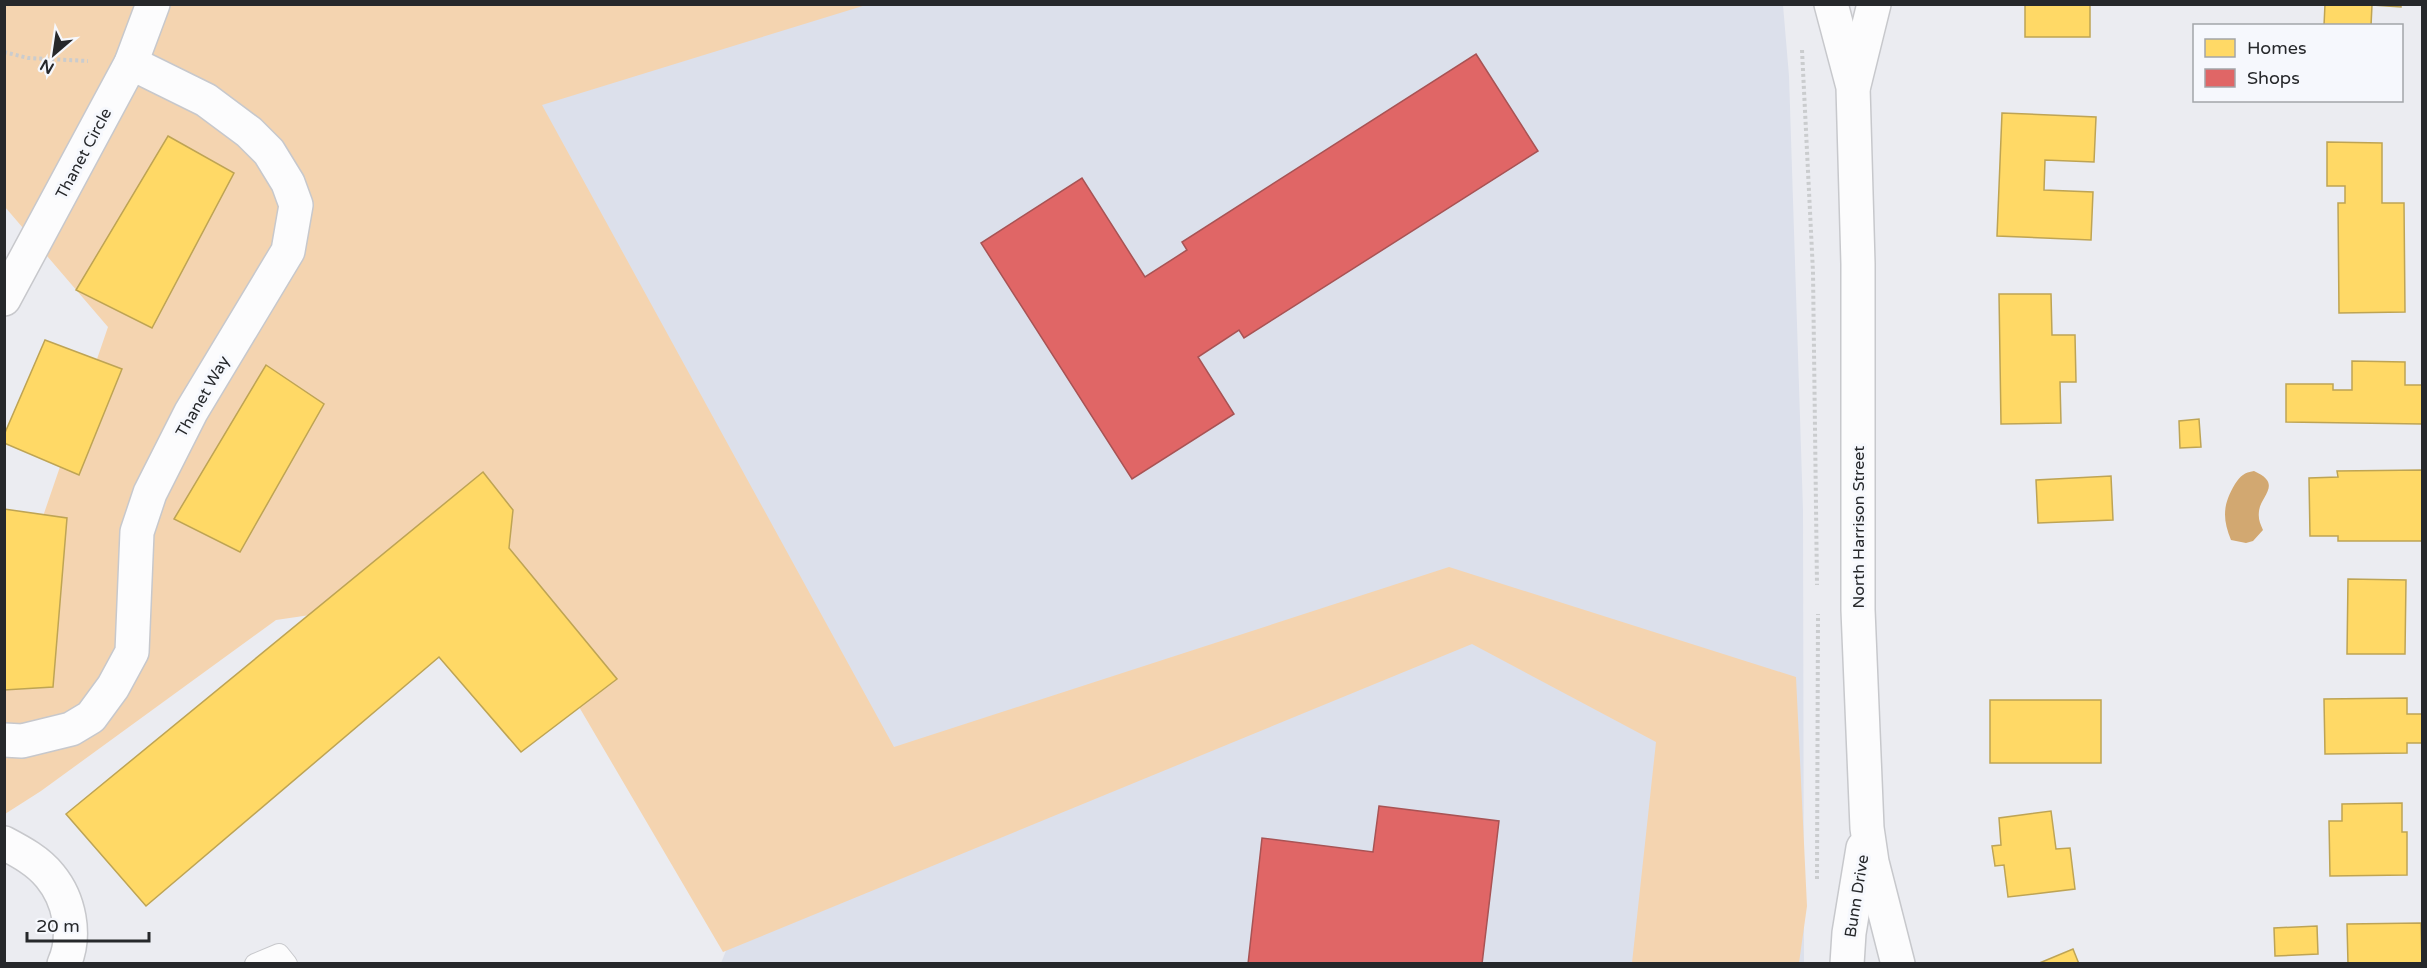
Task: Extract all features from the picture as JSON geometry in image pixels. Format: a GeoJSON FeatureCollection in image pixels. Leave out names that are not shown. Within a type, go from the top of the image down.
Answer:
{"type":"FeatureCollection","features":[{"type":"Feature","properties":{"kind":"street","name":"Thanet Circle"},"geometry":{"type":"LineString","coordinates":[[8,287],[131,63],[153,4]]}},
{"type":"Feature","properties":{"kind":"street","name":"North Harrison Street"},"geometry":{"type":"LineString","coordinates":[[1831,4],[1853,87],[1858,264],[1858,620],[1867,828],[1875,873],[1898,963]]}},
{"type":"Feature","properties":{"kind":"street","name":"North Harrison Street"},"geometry":{"type":"LineString","coordinates":[[1853,87],[1874,4]]}},
{"type":"Feature","properties":{"kind":"street","name":"Thanet Way"},"geometry":{"type":"LineString","coordinates":[[4,740],[22,741],[71,729],[91,717],[113,687],[132,652],[137,532],[150,493],[191,412],[288,251],[296,206],[288,183],[269,152],[249,132],[206,100],[131,63]]}},
{"type":"Feature","properties":{"kind":"street","name":"Bunn Drive"},"geometry":{"type":"LineString","coordinates":[[1847,963],[1849,933],[1867,828]]}},
{"type":"Feature","properties":{"kind":"street"},"geometry":{"type":"LineString","coordinates":[[4,843],[29,857],[50,876],[65,900],[71,932],[71,963]]}},
{"type":"Feature","properties":{"kind":"lane"},"geometry":{"type":"LineString","coordinates":[[255,963],[279,954],[287,963]]}},
{"type":"Feature","properties":{"kind":"path"},"geometry":{"type":"LineString","coordinates":[[1802,39],[1813,272],[1817,578]]}},
{"type":"Feature","properties":{"kind":"path"},"geometry":{"type":"LineString","coordinates":[[4,52],[28,58],[131,63]]}},
{"type":"Feature","properties":{"kind":"path"},"geometry":{"type":"LineString","coordinates":[[1817,887],[1818,656]]}},
{"type":"Feature","properties":{"kind":"shaded area"},"geometry":{"type":"Polygon","coordinates":[[[5,5],[866,5],[542,105],[894,747],[1449,567],[1796,677],[1807,906],[1799,963],[1632,963],[1656,742],[1472,644],[723,952],[508,586],[276,620],[41,791],[5,814],[5,627],[108,327],[5,207],[5,5]]]}},
{"type":"Feature","properties":{"kind":"shaded area"},"geometry":{"type":"Polygon","coordinates":[[[682,5],[1783,5],[1789,76],[1803,510],[1804,963],[721,963],[751,889],[440,129],[682,5]]]}},
{"type":"Feature","properties":{"kind":"shaded area"},"geometry":{"type":"Polygon","coordinates":[[[2254,471],[2263,476],[2269,485],[2259,511],[2263,530],[2253,541],[2246,543],[2231,540],[2225,518],[2228,498],[2239,478],[2254,471]]]}},
{"type":"Feature","properties":{"kind":"building: Homes"},"geometry":{"type":"Polygon","coordinates":[[[2025,4],[2090,4],[2090,37],[2025,37],[2025,4]]]}},
{"type":"Feature","properties":{"kind":"building: Homes"},"geometry":{"type":"Polygon","coordinates":[[[2325,4],[2401,4],[2401,7],[2372,5],[2371,24],[2324,24],[2325,4]]]}},
{"type":"Feature","properties":{"kind":"building: Homes"},"geometry":{"type":"Polygon","coordinates":[[[2002,113],[2096,117],[2094,162],[2045,160],[2044,190],[2093,192],[2091,240],[1997,236],[2002,113]]]}},
{"type":"Feature","properties":{"kind":"building: Homes"},"geometry":{"type":"Polygon","coordinates":[[[168,136],[234,173],[152,328],[76,290],[168,136]]]}},
{"type":"Feature","properties":{"kind":"building: Homes"},"geometry":{"type":"Polygon","coordinates":[[[2327,142],[2382,143],[2382,203],[2404,203],[2405,312],[2339,313],[2338,203],[2345,203],[2345,186],[2327,186],[2327,142]]]}},
{"type":"Feature","properties":{"kind":"building: Homes"},"geometry":{"type":"Polygon","coordinates":[[[1999,294],[2051,294],[2052,335],[2075,335],[2076,382],[2060,382],[2061,423],[2001,424],[1999,294]]]}},
{"type":"Feature","properties":{"kind":"building: Homes"},"geometry":{"type":"Polygon","coordinates":[[[45,340],[122,369],[79,475],[4,443],[4,435],[45,340]]]}},
{"type":"Feature","properties":{"kind":"building: Homes"},"geometry":{"type":"Polygon","coordinates":[[[2352,361],[2405,362],[2405,385],[2422,385],[2422,424],[2286,422],[2286,384],[2333,384],[2333,390],[2352,390],[2352,361]]]}},
{"type":"Feature","properties":{"kind":"building: Homes"},"geometry":{"type":"Polygon","coordinates":[[[266,365],[324,404],[240,552],[174,519],[266,365]]]}},
{"type":"Feature","properties":{"kind":"building: Homes"},"geometry":{"type":"Polygon","coordinates":[[[2199,419],[2201,447],[2180,448],[2179,421],[2199,419]]]}},
{"type":"Feature","properties":{"kind":"building: Homes"},"geometry":{"type":"Polygon","coordinates":[[[2422,470],[2422,541],[2338,541],[2338,536],[2310,536],[2309,478],[2338,477],[2337,471],[2422,470]]]}},
{"type":"Feature","properties":{"kind":"building: Homes"},"geometry":{"type":"Polygon","coordinates":[[[483,472],[513,510],[509,548],[617,679],[521,752],[439,657],[146,906],[66,814],[483,472]]]}},
{"type":"Feature","properties":{"kind":"building: Homes"},"geometry":{"type":"Polygon","coordinates":[[[2111,476],[2113,520],[2038,523],[2036,480],[2111,476]]]}},
{"type":"Feature","properties":{"kind":"building: Homes"},"geometry":{"type":"Polygon","coordinates":[[[4,509],[67,518],[53,687],[4,690],[4,509]]]}},
{"type":"Feature","properties":{"kind":"building: Homes"},"geometry":{"type":"Polygon","coordinates":[[[2348,579],[2406,580],[2405,654],[2347,654],[2348,579]]]}},
{"type":"Feature","properties":{"kind":"building: Homes"},"geometry":{"type":"Polygon","coordinates":[[[2407,698],[2407,714],[2422,714],[2422,743],[2407,743],[2407,753],[2325,754],[2324,699],[2407,698]]]}},
{"type":"Feature","properties":{"kind":"building: Homes"},"geometry":{"type":"Polygon","coordinates":[[[1990,700],[2101,700],[2101,763],[1990,763],[1990,700]]]}},
{"type":"Feature","properties":{"kind":"building: Homes"},"geometry":{"type":"Polygon","coordinates":[[[2402,803],[2402,832],[2407,832],[2407,875],[2330,876],[2329,821],[2342,821],[2342,804],[2402,803]]]}},
{"type":"Feature","properties":{"kind":"building: Homes"},"geometry":{"type":"Polygon","coordinates":[[[2051,811],[2056,849],[2070,848],[2075,889],[2008,897],[2004,865],[1995,866],[1992,846],[2001,845],[1999,818],[2051,811]]]}},
{"type":"Feature","properties":{"kind":"building: Homes"},"geometry":{"type":"Polygon","coordinates":[[[2421,923],[2422,964],[2348,964],[2347,924],[2421,923]]]}},
{"type":"Feature","properties":{"kind":"building: Homes"},"geometry":{"type":"Polygon","coordinates":[[[2317,926],[2318,954],[2275,956],[2274,928],[2317,926]]]}},
{"type":"Feature","properties":{"kind":"building: Homes"},"geometry":{"type":"Polygon","coordinates":[[[2073,949],[2079,964],[2037,964],[2073,949]]]}},
{"type":"Feature","properties":{"kind":"building: Shops"},"geometry":{"type":"Polygon","coordinates":[[[1476,54],[1538,151],[1244,338],[1239,330],[1198,357],[1234,414],[1132,479],[981,243],[1082,178],[1145,277],[1187,250],[1182,242],[1476,54]]]}},
{"type":"Feature","properties":{"kind":"building: Shops"},"geometry":{"type":"Polygon","coordinates":[[[1379,806],[1499,821],[1482,964],[1248,964],[1262,838],[1373,852],[1379,806]]]}}]}
